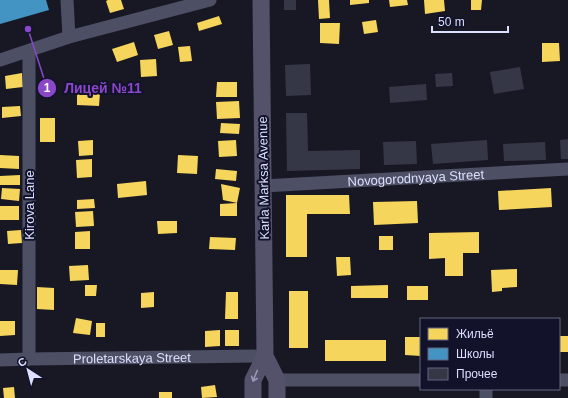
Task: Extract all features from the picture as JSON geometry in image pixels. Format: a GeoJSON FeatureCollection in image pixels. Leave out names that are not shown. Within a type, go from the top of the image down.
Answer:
{"type":"FeatureCollection","features":[{"type":"Feature","properties":{"kind":"main road","name":"Karla Marksa Avenue"},"geometry":{"type":"LineString","coordinates":[[261,0],[265,356],[277,380],[277,398]]}},
{"type":"Feature","properties":{"kind":"main road","name":"Karla Marksa Avenue"},"geometry":{"type":"LineString","coordinates":[[253,398],[253,380],[265,356]]}},
{"type":"Feature","properties":{"kind":"street"},"geometry":{"type":"LineString","coordinates":[[67,0],[69,37]]}},
{"type":"Feature","properties":{"kind":"street"},"geometry":{"type":"LineString","coordinates":[[0,60],[69,37],[210,0]]}},
{"type":"Feature","properties":{"kind":"street","name":"Kirova Lane"},"geometry":{"type":"LineString","coordinates":[[29,51],[29,359]]}},
{"type":"Feature","properties":{"kind":"street","name":"Novogorodnyaya Street"},"geometry":{"type":"LineString","coordinates":[[263,186],[568,169]]}},
{"type":"Feature","properties":{"kind":"street","name":"Proletarskaya Street"},"geometry":{"type":"LineString","coordinates":[[0,360],[265,356]]}},
{"type":"Feature","properties":{"kind":"street"},"geometry":{"type":"LineString","coordinates":[[277,380],[420,380]]}},
{"type":"Feature","properties":{"kind":"building: Жильё"},"geometry":{"type":"Polygon","coordinates":[[[121,0],[124,9],[110,13],[106,1],[121,0]]]}},
{"type":"Feature","properties":{"kind":"building: Жильё"},"geometry":{"type":"Polygon","coordinates":[[[318,0],[329,0],[330,18],[319,19],[318,0]]]}},
{"type":"Feature","properties":{"kind":"building: Жильё"},"geometry":{"type":"Polygon","coordinates":[[[350,0],[369,0],[369,3],[350,5],[350,0]]]}},
{"type":"Feature","properties":{"kind":"building: Жильё"},"geometry":{"type":"Polygon","coordinates":[[[389,0],[407,0],[408,5],[390,7],[389,0]]]}},
{"type":"Feature","properties":{"kind":"building: Жильё"},"geometry":{"type":"Polygon","coordinates":[[[424,0],[444,0],[445,11],[425,14],[424,0]]]}},
{"type":"Feature","properties":{"kind":"building: Жильё"},"geometry":{"type":"Polygon","coordinates":[[[471,0],[482,0],[481,10],[471,10],[471,0]]]}},
{"type":"Feature","properties":{"kind":"building: Жильё"},"geometry":{"type":"Polygon","coordinates":[[[219,16],[222,24],[199,31],[197,23],[219,16]]]}},
{"type":"Feature","properties":{"kind":"building: Жильё"},"geometry":{"type":"Polygon","coordinates":[[[376,20],[378,32],[364,34],[362,22],[376,20]]]}},
{"type":"Feature","properties":{"kind":"building: Жильё"},"geometry":{"type":"Polygon","coordinates":[[[320,23],[340,23],[339,44],[320,43],[320,23]]]}},
{"type":"Feature","properties":{"kind":"building: Жильё"},"geometry":{"type":"Polygon","coordinates":[[[169,31],[173,45],[158,49],[154,35],[169,31]]]}},
{"type":"Feature","properties":{"kind":"building: Жильё"},"geometry":{"type":"Polygon","coordinates":[[[134,42],[138,55],[117,62],[112,49],[134,42]]]}},
{"type":"Feature","properties":{"kind":"building: Жильё"},"geometry":{"type":"Polygon","coordinates":[[[542,43],[559,43],[560,61],[542,62],[542,43]]]}},
{"type":"Feature","properties":{"kind":"building: Жильё"},"geometry":{"type":"Polygon","coordinates":[[[190,46],[192,61],[180,62],[178,47],[190,46]]]}},
{"type":"Feature","properties":{"kind":"building: Жильё"},"geometry":{"type":"Polygon","coordinates":[[[156,59],[157,76],[141,77],[140,60],[156,59]]]}},
{"type":"Feature","properties":{"kind":"building: Жильё"},"geometry":{"type":"Polygon","coordinates":[[[22,73],[23,87],[6,89],[5,76],[22,73]]]}},
{"type":"Feature","properties":{"kind":"building: Жильё"},"geometry":{"type":"Polygon","coordinates":[[[47,81],[48,92],[39,92],[39,82],[47,81]]]}},
{"type":"Feature","properties":{"kind":"building: Жильё"},"geometry":{"type":"Polygon","coordinates":[[[217,82],[237,82],[237,97],[216,97],[217,82]]]}},
{"type":"Feature","properties":{"kind":"building: Жильё"},"geometry":{"type":"Polygon","coordinates":[[[77,93],[100,93],[99,106],[77,105],[77,93]]]}},
{"type":"Feature","properties":{"kind":"building: Жильё"},"geometry":{"type":"Polygon","coordinates":[[[239,101],[240,118],[217,119],[216,102],[239,101]]]}},
{"type":"Feature","properties":{"kind":"building: Жильё"},"geometry":{"type":"Polygon","coordinates":[[[20,106],[21,116],[2,118],[2,107],[20,106]]]}},
{"type":"Feature","properties":{"kind":"building: Жильё"},"geometry":{"type":"Polygon","coordinates":[[[40,118],[55,118],[55,142],[40,142],[40,118]]]}},
{"type":"Feature","properties":{"kind":"building: Жильё"},"geometry":{"type":"Polygon","coordinates":[[[221,123],[240,124],[239,134],[220,133],[221,123]]]}},
{"type":"Feature","properties":{"kind":"building: Жильё"},"geometry":{"type":"Polygon","coordinates":[[[93,140],[93,155],[79,156],[78,141],[93,140]]]}},
{"type":"Feature","properties":{"kind":"building: Жильё"},"geometry":{"type":"Polygon","coordinates":[[[236,140],[237,156],[219,157],[218,141],[236,140]]]}},
{"type":"Feature","properties":{"kind":"building: Жильё"},"geometry":{"type":"Polygon","coordinates":[[[0,155],[19,156],[19,169],[0,168],[0,155]]]}},
{"type":"Feature","properties":{"kind":"building: Жильё"},"geometry":{"type":"Polygon","coordinates":[[[178,155],[198,156],[197,174],[177,173],[178,155]]]}},
{"type":"Feature","properties":{"kind":"building: Жильё"},"geometry":{"type":"Polygon","coordinates":[[[92,159],[92,177],[77,178],[76,160],[92,159]]]}},
{"type":"Feature","properties":{"kind":"building: Жильё"},"geometry":{"type":"Polygon","coordinates":[[[216,169],[237,171],[236,181],[215,179],[216,169]]]}},
{"type":"Feature","properties":{"kind":"building: Жильё"},"geometry":{"type":"Polygon","coordinates":[[[20,175],[20,185],[0,185],[0,176],[20,175]]]}},
{"type":"Feature","properties":{"kind":"building: Жильё"},"geometry":{"type":"Polygon","coordinates":[[[146,181],[147,195],[118,198],[117,184],[146,181]]]}},
{"type":"Feature","properties":{"kind":"building: Жильё"},"geometry":{"type":"Polygon","coordinates":[[[221,184],[240,188],[237,203],[223,200],[221,184]]]}},
{"type":"Feature","properties":{"kind":"building: Жильё"},"geometry":{"type":"Polygon","coordinates":[[[2,188],[20,189],[19,201],[1,199],[2,188]]]}},
{"type":"Feature","properties":{"kind":"building: Жильё"},"geometry":{"type":"Polygon","coordinates":[[[551,188],[552,207],[499,210],[498,191],[551,188]]]}},
{"type":"Feature","properties":{"kind":"building: Жильё"},"geometry":{"type":"Polygon","coordinates":[[[286,195],[349,195],[350,214],[307,214],[307,257],[286,257],[286,195]]]}},
{"type":"Feature","properties":{"kind":"building: Жильё"},"geometry":{"type":"Polygon","coordinates":[[[94,199],[95,208],[77,209],[77,200],[94,199]]]}},
{"type":"Feature","properties":{"kind":"building: Жильё"},"geometry":{"type":"Polygon","coordinates":[[[417,201],[418,223],[374,225],[373,202],[417,201]]]}},
{"type":"Feature","properties":{"kind":"building: Жильё"},"geometry":{"type":"Polygon","coordinates":[[[237,203],[237,216],[220,216],[220,204],[237,203]]]}},
{"type":"Feature","properties":{"kind":"building: Жильё"},"geometry":{"type":"Polygon","coordinates":[[[0,206],[19,206],[19,220],[0,220],[0,206]]]}},
{"type":"Feature","properties":{"kind":"building: Жильё"},"geometry":{"type":"Polygon","coordinates":[[[93,211],[94,226],[76,227],[75,212],[93,211]]]}},
{"type":"Feature","properties":{"kind":"building: Жильё"},"geometry":{"type":"Polygon","coordinates":[[[157,221],[177,221],[177,233],[158,234],[157,221]]]}},
{"type":"Feature","properties":{"kind":"building: Жильё"},"geometry":{"type":"Polygon","coordinates":[[[21,230],[22,243],[8,244],[7,231],[21,230]]]}},
{"type":"Feature","properties":{"kind":"building: Жильё"},"geometry":{"type":"Polygon","coordinates":[[[90,231],[90,249],[75,249],[75,232],[90,231]]]}},
{"type":"Feature","properties":{"kind":"building: Жильё"},"geometry":{"type":"Polygon","coordinates":[[[479,232],[479,253],[463,253],[463,276],[445,276],[445,258],[429,259],[429,233],[479,232]]]}},
{"type":"Feature","properties":{"kind":"building: Жильё"},"geometry":{"type":"Polygon","coordinates":[[[379,236],[393,236],[393,250],[379,250],[379,236]]]}},
{"type":"Feature","properties":{"kind":"building: Жильё"},"geometry":{"type":"Polygon","coordinates":[[[210,237],[236,238],[235,250],[209,249],[210,237]]]}},
{"type":"Feature","properties":{"kind":"building: Жильё"},"geometry":{"type":"Polygon","coordinates":[[[336,257],[350,257],[351,275],[337,276],[336,257]]]}},
{"type":"Feature","properties":{"kind":"building: Жильё"},"geometry":{"type":"Polygon","coordinates":[[[88,265],[89,280],[70,281],[69,266],[88,265]]]}},
{"type":"Feature","properties":{"kind":"building: Жильё"},"geometry":{"type":"Polygon","coordinates":[[[517,269],[517,287],[502,288],[502,291],[492,292],[491,270],[517,269]]]}},
{"type":"Feature","properties":{"kind":"building: Жильё"},"geometry":{"type":"Polygon","coordinates":[[[0,270],[18,270],[17,285],[0,284],[0,270]]]}},
{"type":"Feature","properties":{"kind":"building: Жильё"},"geometry":{"type":"Polygon","coordinates":[[[85,285],[97,285],[96,296],[85,296],[85,285]]]}},
{"type":"Feature","properties":{"kind":"building: Жильё"},"geometry":{"type":"Polygon","coordinates":[[[388,285],[388,298],[351,298],[351,286],[388,285]]]}},
{"type":"Feature","properties":{"kind":"building: Жильё"},"geometry":{"type":"Polygon","coordinates":[[[407,286],[428,286],[428,300],[407,300],[407,286]]]}},
{"type":"Feature","properties":{"kind":"building: Жильё"},"geometry":{"type":"Polygon","coordinates":[[[37,287],[54,288],[54,310],[37,309],[37,287]]]}},
{"type":"Feature","properties":{"kind":"building: Жильё"},"geometry":{"type":"Polygon","coordinates":[[[289,291],[308,291],[308,348],[289,348],[289,291]]]}},
{"type":"Feature","properties":{"kind":"building: Жильё"},"geometry":{"type":"Polygon","coordinates":[[[154,292],[154,307],[141,308],[141,293],[154,292]]]}},
{"type":"Feature","properties":{"kind":"building: Жильё"},"geometry":{"type":"Polygon","coordinates":[[[226,292],[238,292],[238,319],[225,319],[226,292]]]}},
{"type":"Feature","properties":{"kind":"building: Жильё"},"geometry":{"type":"Polygon","coordinates":[[[76,318],[92,321],[90,335],[73,333],[76,318]]]}},
{"type":"Feature","properties":{"kind":"building: Жильё"},"geometry":{"type":"Polygon","coordinates":[[[0,321],[15,321],[15,335],[0,336],[0,321]]]}},
{"type":"Feature","properties":{"kind":"building: Жильё"},"geometry":{"type":"Polygon","coordinates":[[[96,323],[105,323],[105,337],[96,337],[96,323]]]}},
{"type":"Feature","properties":{"kind":"building: Жильё"},"geometry":{"type":"Polygon","coordinates":[[[220,330],[220,346],[205,347],[205,331],[220,330]]]}},
{"type":"Feature","properties":{"kind":"building: Жильё"},"geometry":{"type":"Polygon","coordinates":[[[225,330],[239,330],[239,346],[225,346],[225,330]]]}},
{"type":"Feature","properties":{"kind":"building: Жильё"},"geometry":{"type":"Polygon","coordinates":[[[560,336],[568,336],[568,352],[560,352],[560,336]]]}},
{"type":"Feature","properties":{"kind":"building: Жильё"},"geometry":{"type":"Polygon","coordinates":[[[405,337],[420,337],[420,356],[405,355],[405,337]]]}},
{"type":"Feature","properties":{"kind":"building: Жильё"},"geometry":{"type":"Polygon","coordinates":[[[325,340],[386,340],[386,361],[325,361],[325,340]]]}},
{"type":"Feature","properties":{"kind":"building: Жильё"},"geometry":{"type":"Polygon","coordinates":[[[215,385],[217,397],[202,398],[201,387],[215,385]]]}},
{"type":"Feature","properties":{"kind":"building: Жильё"},"geometry":{"type":"Polygon","coordinates":[[[14,387],[15,398],[4,398],[3,388],[14,387]]]}},
{"type":"Feature","properties":{"kind":"building: Жильё"},"geometry":{"type":"Polygon","coordinates":[[[159,392],[172,392],[172,398],[159,398],[159,392]]]}},
{"type":"Feature","properties":{"kind":"building: Школы"},"geometry":{"type":"Polygon","coordinates":[[[0,0],[46,0],[49,10],[0,24],[0,0]]]}},
{"type":"Feature","properties":{"kind":"building: Прочее"},"geometry":{"type":"Polygon","coordinates":[[[284,0],[296,0],[296,10],[284,10],[284,0]]]}},
{"type":"Feature","properties":{"kind":"building: Прочее"},"geometry":{"type":"Polygon","coordinates":[[[310,64],[311,95],[286,96],[285,65],[310,64]]]}},
{"type":"Feature","properties":{"kind":"building: Прочее"},"geometry":{"type":"Polygon","coordinates":[[[520,67],[524,89],[494,94],[490,72],[520,67]]]}},
{"type":"Feature","properties":{"kind":"building: Прочее"},"geometry":{"type":"Polygon","coordinates":[[[452,73],[453,86],[436,87],[435,74],[452,73]]]}},
{"type":"Feature","properties":{"kind":"building: Прочее"},"geometry":{"type":"Polygon","coordinates":[[[426,84],[427,100],[390,103],[389,87],[426,84]]]}},
{"type":"Feature","properties":{"kind":"building: Прочее"},"geometry":{"type":"Polygon","coordinates":[[[286,113],[307,113],[308,151],[360,150],[360,169],[287,171],[286,113]]]}},
{"type":"Feature","properties":{"kind":"building: Прочее"},"geometry":{"type":"Polygon","coordinates":[[[568,139],[568,159],[561,159],[560,140],[568,139]]]}},
{"type":"Feature","properties":{"kind":"building: Прочее"},"geometry":{"type":"Polygon","coordinates":[[[487,140],[488,160],[433,164],[431,144],[487,140]]]}},
{"type":"Feature","properties":{"kind":"building: Прочее"},"geometry":{"type":"Polygon","coordinates":[[[416,141],[417,164],[384,165],[383,142],[416,141]]]}},
{"type":"Feature","properties":{"kind":"building: Прочее"},"geometry":{"type":"Polygon","coordinates":[[[545,142],[546,160],[504,161],[503,144],[545,142]]]}},
{"type":"Feature","properties":{"kind":"place","name":"Лицей №11"},"geometry":{"type":"Point","coordinates":[28,29]}}]}
